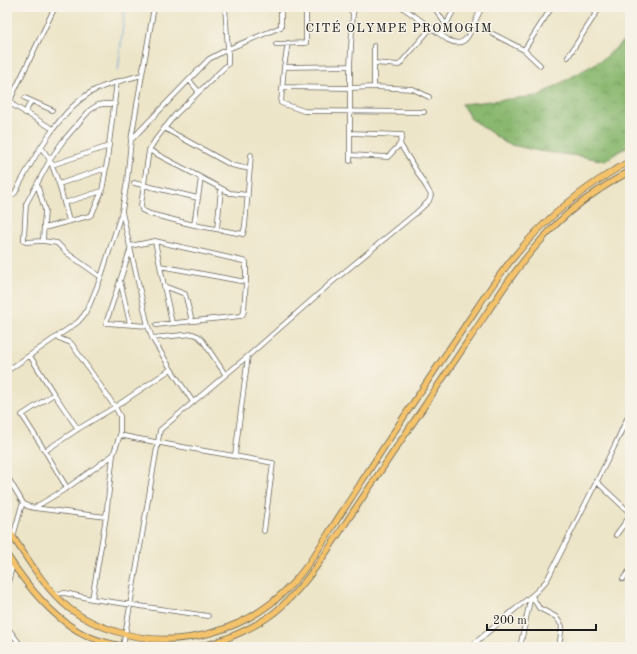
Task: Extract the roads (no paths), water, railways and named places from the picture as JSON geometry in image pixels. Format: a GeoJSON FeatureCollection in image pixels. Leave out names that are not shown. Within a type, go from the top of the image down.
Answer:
{"type":"FeatureCollection","features":[{"type":"Feature","properties":{"kind":"highway"},"geometry":{"type":"LineString","coordinates":[[7,528],[29,562],[54,594],[70,609],[83,618],[103,628],[150,639],[176,638],[199,636],[215,632],[254,615],[291,585],[311,561],[402,420],[489,290],[513,258],[541,227],[566,204],[593,183],[630,161]]}},
{"type":"Feature","properties":{"kind":"highway"},"geometry":{"type":"LineString","coordinates":[[196,647],[222,640],[260,623],[281,608],[296,593],[317,566],[521,264],[544,237],[572,210],[598,190],[630,171]]}},
{"type":"Feature","properties":{"kind":"highway"},"geometry":{"type":"LineString","coordinates":[[7,555],[37,595],[62,619],[78,631],[99,641],[125,647]]}},
{"type":"Feature","properties":{"kind":"street"},"geometry":{"type":"LineString","coordinates":[[52,130],[13,105],[11,101],[12,96],[55,7]]}},
{"type":"Feature","properties":{"kind":"street"},"geometry":{"type":"LineString","coordinates":[[7,371],[78,322],[89,306],[101,277],[122,211],[131,140],[154,7]]}},
{"type":"Feature","properties":{"kind":"street"},"geometry":{"type":"LineString","coordinates":[[226,7],[228,64],[175,115],[149,150],[141,205],[142,210],[150,214],[194,225],[243,234],[251,155]]}},
{"type":"Feature","properties":{"kind":"street"},"geometry":{"type":"LineString","coordinates":[[131,140],[209,59],[228,49],[281,27],[281,7]]}},
{"type":"Feature","properties":{"kind":"street"},"geometry":{"type":"LineString","coordinates":[[276,44],[306,43],[306,7]]}},
{"type":"Feature","properties":{"kind":"street"},"geometry":{"type":"LineString","coordinates":[[345,7],[353,12]]}},
{"type":"Feature","properties":{"kind":"street"},"geometry":{"type":"LineString","coordinates":[[350,161],[350,66],[353,12],[357,7]]}},
{"type":"Feature","properties":{"kind":"street"},"geometry":{"type":"LineString","coordinates":[[402,7],[454,43],[459,43],[465,40],[482,7]]}},
{"type":"Feature","properties":{"kind":"street"},"geometry":{"type":"LineString","coordinates":[[434,7],[446,25]]}},
{"type":"Feature","properties":{"kind":"street"},"geometry":{"type":"LineString","coordinates":[[441,35],[455,7]]}},
{"type":"Feature","properties":{"kind":"street"},"geometry":{"type":"LineString","coordinates":[[524,50],[552,7]]}},
{"type":"Feature","properties":{"kind":"street"},"geometry":{"type":"LineString","coordinates":[[568,57],[600,7]]}},
{"type":"Feature","properties":{"kind":"street"},"geometry":{"type":"LineString","coordinates":[[374,63],[398,65],[431,28]]}},
{"type":"Feature","properties":{"kind":"street"},"geometry":{"type":"LineString","coordinates":[[493,34],[524,50],[540,64]]}},
{"type":"Feature","properties":{"kind":"street"},"geometry":{"type":"LineString","coordinates":[[288,43],[284,67],[281,104],[304,111],[424,112]]}},
{"type":"Feature","properties":{"kind":"street"},"geometry":{"type":"LineString","coordinates":[[374,46],[374,87]]}},
{"type":"Feature","properties":{"kind":"street"},"geometry":{"type":"LineString","coordinates":[[284,67],[350,66]]}},
{"type":"Feature","properties":{"kind":"street"},"geometry":{"type":"LineString","coordinates":[[7,198],[15,193],[52,130],[76,104],[94,90],[117,81],[142,75]]}},
{"type":"Feature","properties":{"kind":"street"},"geometry":{"type":"LineString","coordinates":[[189,80],[199,92]]}},
{"type":"Feature","properties":{"kind":"street"},"geometry":{"type":"LineString","coordinates":[[44,228],[92,214],[102,191],[117,81]]}},
{"type":"Feature","properties":{"kind":"street"},"geometry":{"type":"LineString","coordinates":[[282,87],[374,87],[413,89],[429,97]]}},
{"type":"Feature","properties":{"kind":"street"},"geometry":{"type":"LineString","coordinates":[[25,98],[52,110]]}},
{"type":"Feature","properties":{"kind":"street"},"geometry":{"type":"LineString","coordinates":[[25,113],[31,101]]}},
{"type":"Feature","properties":{"kind":"street"},"geometry":{"type":"LineString","coordinates":[[101,277],[67,253],[57,243],[43,241],[26,242],[24,238],[26,204],[50,160],[63,141],[90,110],[98,105],[115,104]]}},
{"type":"Feature","properties":{"kind":"street"},"geometry":{"type":"LineString","coordinates":[[164,128],[231,165],[250,169]]}},
{"type":"Feature","properties":{"kind":"street"},"geometry":{"type":"LineString","coordinates":[[350,133],[402,135],[400,144],[388,157],[350,155]]}},
{"type":"Feature","properties":{"kind":"street"},"geometry":{"type":"LineString","coordinates":[[125,647],[160,430],[248,356],[331,283],[408,220],[429,200],[431,195],[400,144]]}},
{"type":"Feature","properties":{"kind":"street"},"geometry":{"type":"LineString","coordinates":[[52,165],[109,146]]}},
{"type":"Feature","properties":{"kind":"street"},"geometry":{"type":"LineString","coordinates":[[41,147],[52,165],[69,221]]}},
{"type":"Feature","properties":{"kind":"street"},"geometry":{"type":"LineString","coordinates":[[149,150],[221,189],[230,193],[248,195]]}},
{"type":"Feature","properties":{"kind":"street"},"geometry":{"type":"LineString","coordinates":[[59,184],[106,168]]}},
{"type":"Feature","properties":{"kind":"street"},"geometry":{"type":"LineString","coordinates":[[194,225],[201,178]]}},
{"type":"Feature","properties":{"kind":"street"},"geometry":{"type":"LineString","coordinates":[[37,184],[45,210],[43,241]]}},
{"type":"Feature","properties":{"kind":"street"},"geometry":{"type":"LineString","coordinates":[[134,184],[198,198]]}},
{"type":"Feature","properties":{"kind":"street"},"geometry":{"type":"LineString","coordinates":[[216,229],[221,189]]}},
{"type":"Feature","properties":{"kind":"street"},"geometry":{"type":"LineString","coordinates":[[64,203],[102,191]]}},
{"type":"Feature","properties":{"kind":"street"},"geometry":{"type":"LineString","coordinates":[[122,211],[152,338],[193,402]]}},
{"type":"Feature","properties":{"kind":"street"},"geometry":{"type":"LineString","coordinates":[[130,248],[155,241],[246,262],[244,311],[241,316],[156,325]]}},
{"type":"Feature","properties":{"kind":"street"},"geometry":{"type":"LineString","coordinates":[[155,241],[172,323]]}},
{"type":"Feature","properties":{"kind":"street"},"geometry":{"type":"LineString","coordinates":[[130,248],[106,323],[148,326]]}},
{"type":"Feature","properties":{"kind":"street"},"geometry":{"type":"LineString","coordinates":[[160,266],[246,282]]}},
{"type":"Feature","properties":{"kind":"street"},"geometry":{"type":"LineString","coordinates":[[120,280],[130,324]]}},
{"type":"Feature","properties":{"kind":"street"},"geometry":{"type":"LineString","coordinates":[[164,286],[185,294],[192,321]]}},
{"type":"Feature","properties":{"kind":"street"},"geometry":{"type":"LineString","coordinates":[[152,338],[193,334],[198,336],[225,374]]}},
{"type":"Feature","properties":{"kind":"street"},"geometry":{"type":"LineString","coordinates":[[56,337],[72,343],[120,416],[120,435],[113,455],[106,517],[92,599]]}},
{"type":"Feature","properties":{"kind":"street"},"geometry":{"type":"LineString","coordinates":[[30,356],[78,429]]}},
{"type":"Feature","properties":{"kind":"street"},"geometry":{"type":"LineString","coordinates":[[235,455],[248,356]]}},
{"type":"Feature","properties":{"kind":"street"},"geometry":{"type":"LineString","coordinates":[[45,451],[172,369]]}},
{"type":"Feature","properties":{"kind":"street"},"geometry":{"type":"LineString","coordinates":[[54,394],[22,416],[67,488]]}},
{"type":"Feature","properties":{"kind":"street"},"geometry":{"type":"LineString","coordinates":[[470,647],[532,596],[551,574],[630,412]]}},
{"type":"Feature","properties":{"kind":"street"},"geometry":{"type":"LineString","coordinates":[[624,425],[630,430]]}},
{"type":"Feature","properties":{"kind":"street"},"geometry":{"type":"LineString","coordinates":[[120,435],[158,443],[273,462],[264,532]]}},
{"type":"Feature","properties":{"kind":"street"},"geometry":{"type":"LineString","coordinates":[[34,508],[67,488],[113,455]]}},
{"type":"Feature","properties":{"kind":"street"},"geometry":{"type":"LineString","coordinates":[[7,476],[23,504],[27,506],[106,517]]}},
{"type":"Feature","properties":{"kind":"street"},"geometry":{"type":"LineString","coordinates":[[596,481],[630,514],[616,535]]}},
{"type":"Feature","properties":{"kind":"street"},"geometry":{"type":"LineString","coordinates":[[13,537],[23,504]]}},
{"type":"Feature","properties":{"kind":"street"},"geometry":{"type":"LineString","coordinates":[[7,586],[13,564]]}},
{"type":"Feature","properties":{"kind":"street"},"geometry":{"type":"LineString","coordinates":[[623,579],[630,570]]}},
{"type":"Feature","properties":{"kind":"street"},"geometry":{"type":"LineString","coordinates":[[54,594],[64,594],[208,616]]}},
{"type":"Feature","properties":{"kind":"street"},"geometry":{"type":"LineString","coordinates":[[520,647],[532,596]]}},
{"type":"Feature","properties":{"kind":"street"},"geometry":{"type":"LineString","coordinates":[[532,596],[540,608],[556,617],[562,626],[558,647]]}},
{"type":"Feature","properties":{"kind":"street"},"geometry":{"type":"LineString","coordinates":[[7,627],[22,647]]}},
{"type":"Feature","properties":{"kind":"waterway"},"geometry":{"type":"LineString","coordinates":[[118,71],[125,7]]}},
{"type":"Feature","properties":{"kind":"district","name":"CITÉ OLYMPE PROMOGIM"},"geometry":{"type":"Point","coordinates":[399,28]}}]}
